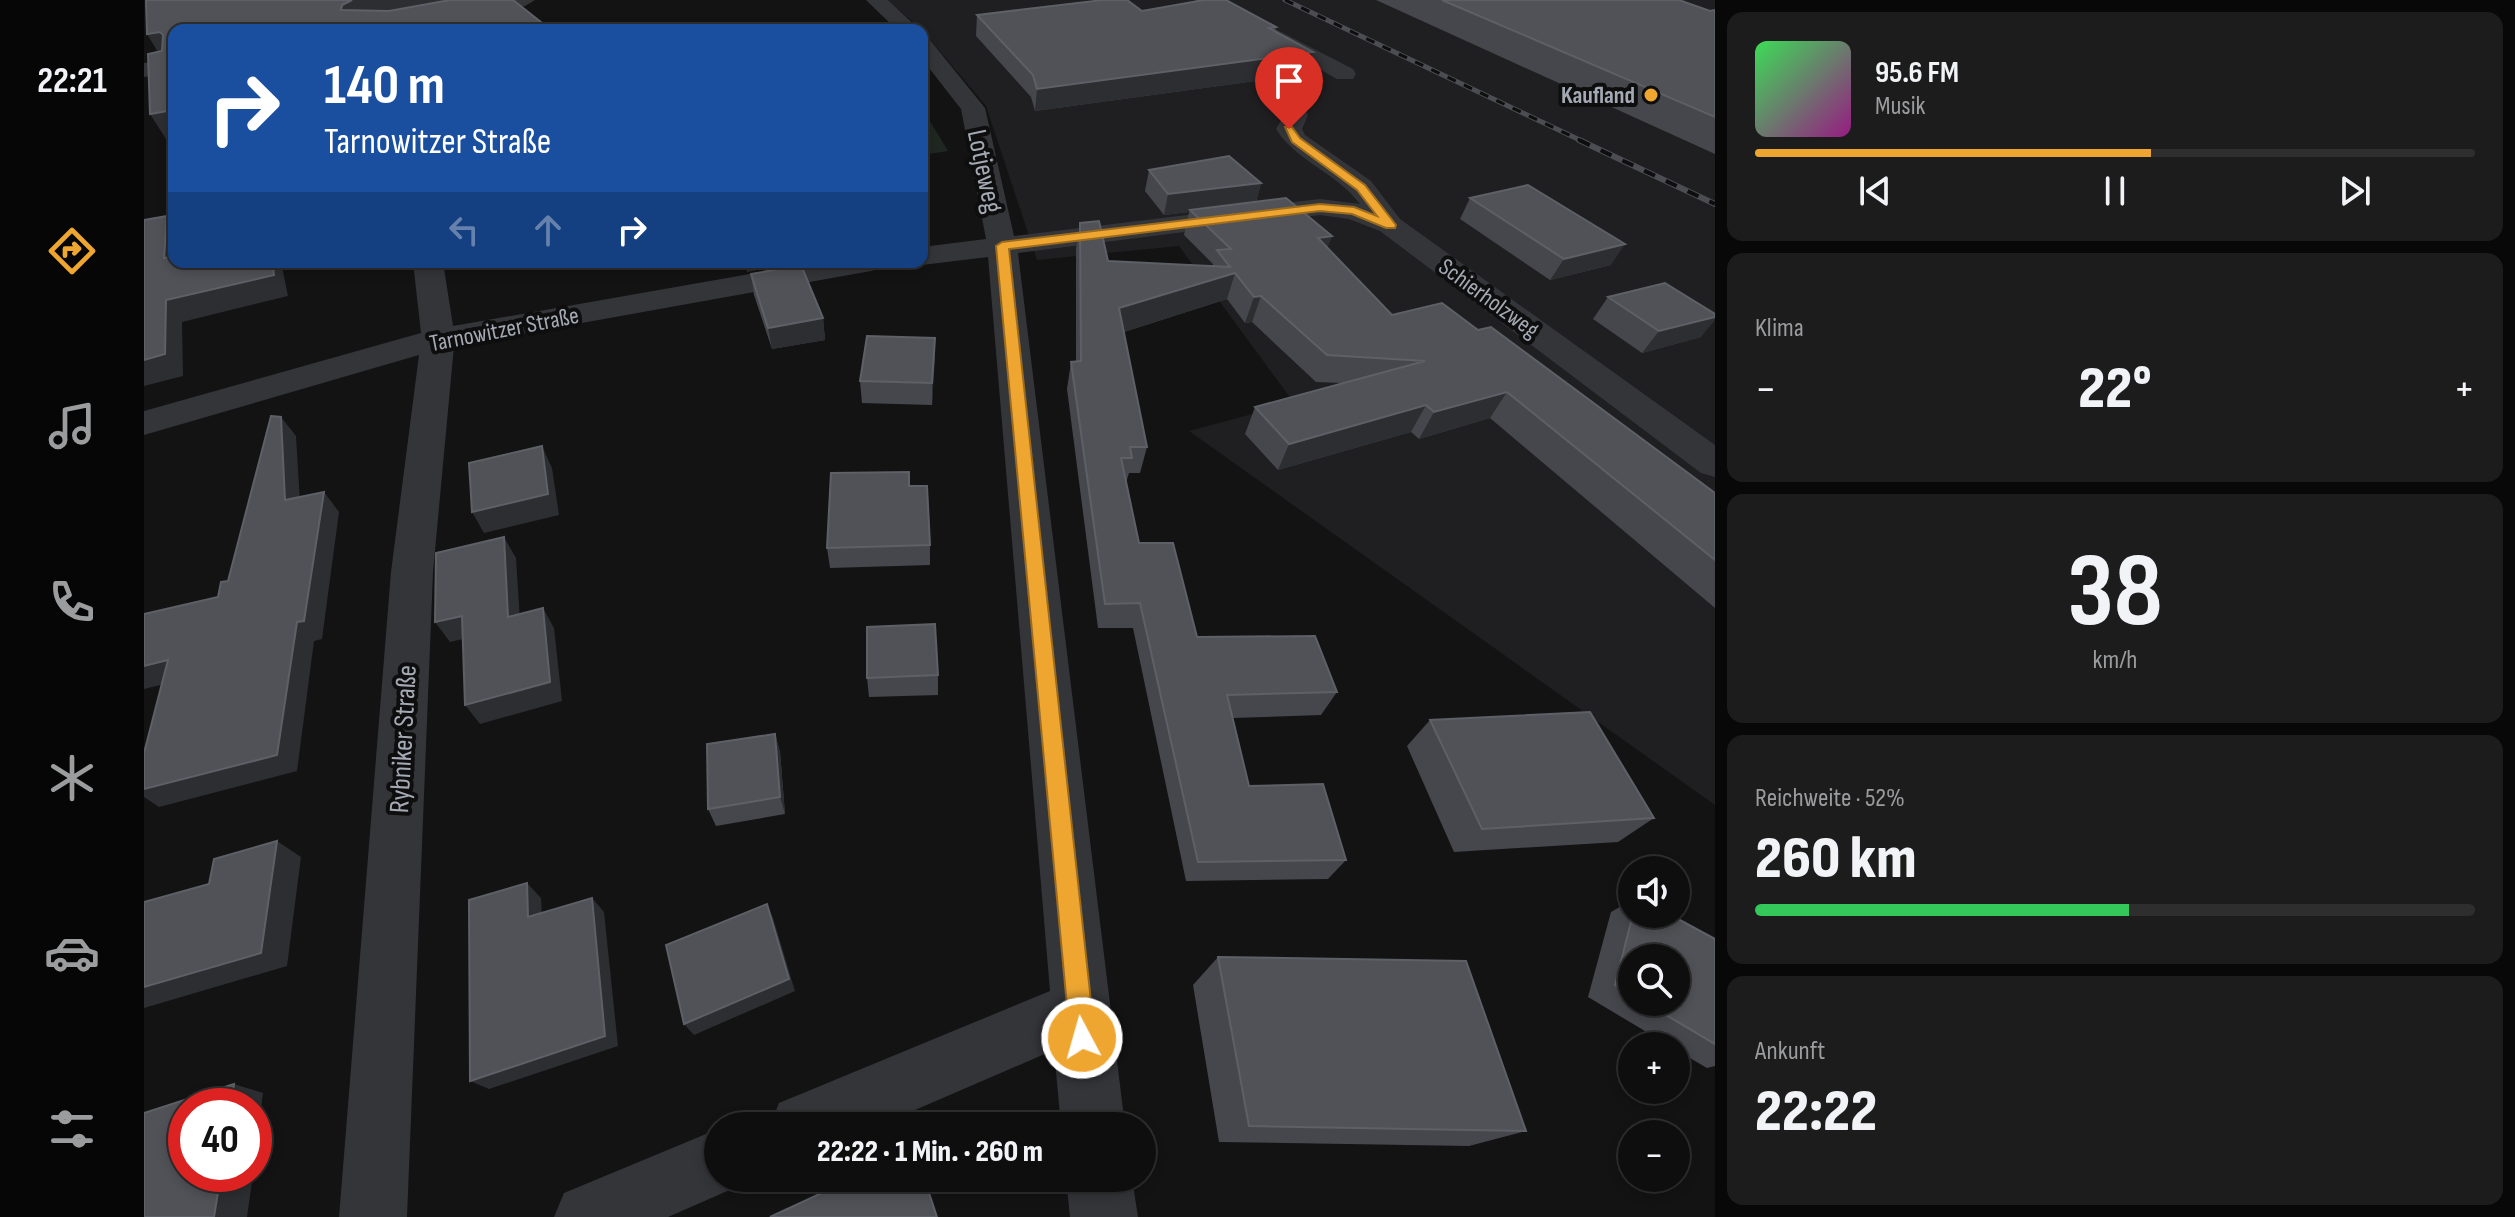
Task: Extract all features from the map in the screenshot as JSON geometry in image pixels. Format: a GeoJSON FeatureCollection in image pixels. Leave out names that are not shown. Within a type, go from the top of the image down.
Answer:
{"type":"FeatureCollection","features":[{"type":"Feature","properties":{"kind":"street"},"geometry":{"type":"LineString","coordinates":[[383,23],[525,0]]}},
{"type":"Feature","properties":{"kind":"street"},"geometry":{"type":"LineString","coordinates":[[876,0],[902,24]]}},
{"type":"Feature","properties":{"kind":"street"},"geometry":{"type":"LineString","coordinates":[[1204,0],[1345,74]]}},
{"type":"Feature","properties":{"kind":"street","name":"Lotjeweg"},"geometry":{"type":"LineString","coordinates":[[928,52],[973,108],[1002,246],[1091,1112]]}},
{"type":"Feature","properties":{"kind":"street"},"geometry":{"type":"LineString","coordinates":[[144,70],[168,66]]}},
{"type":"Feature","properties":{"kind":"street","name":"Schierholzweg"},"geometry":{"type":"LineString","coordinates":[[1296,115],[1289,129],[1296,140],[1361,187],[1390,225],[1715,464]]}},
{"type":"Feature","properties":{"kind":"street"},"geometry":{"type":"LineString","coordinates":[[928,255],[1320,207],[1354,211],[1390,225]]}},
{"type":"Feature","properties":{"kind":"street","name":"Rybniker Straße"},"geometry":{"type":"LineString","coordinates":[[373,1217],[412,572],[438,339],[429,268]]}},
{"type":"Feature","properties":{"kind":"street","name":"Tarnowitzer Straße"},"geometry":{"type":"LineString","coordinates":[[144,423],[438,339],[837,268]]}},
{"type":"Feature","properties":{"kind":"street"},"geometry":{"type":"LineString","coordinates":[[835,1112],[1079,1009]]}},
{"type":"Feature","properties":{"kind":"street"},"geometry":{"type":"LineString","coordinates":[[588,1217],[704,1168]]}},
{"type":"Feature","properties":{"kind":"street"},"geometry":{"type":"LineString","coordinates":[[1101,1192],[1104,1217]]}},
{"type":"Feature","properties":{"kind":"shaded area"},"geometry":{"type":"Polygon","coordinates":[[[888,0],[1715,0],[1715,805],[1189,431],[1294,403],[1179,246],[1037,260],[986,106],[928,37],[928,24],[915,24],[888,0]]]}},
{"type":"Feature","properties":{"kind":"shaded area"},"geometry":{"type":"Polygon","coordinates":[[[928,118],[948,151],[928,154],[928,118]]]}},
{"type":"Feature","properties":{"kind":"building"},"geometry":{"type":"Polygon","coordinates":[[[146,0],[352,0],[342,5],[341,10],[389,11],[450,0],[513,0],[543,24],[168,24],[168,111],[150,114],[148,54],[162,51],[163,35],[160,32],[147,34],[146,0]]]}},
{"type":"Feature","properties":{"kind":"building"},"geometry":{"type":"Polygon","coordinates":[[[1127,0],[1142,11],[1204,0],[1226,0],[1276,27],[1269,28],[1313,52],[1037,89],[1033,75],[977,15],[1127,0]]]}},
{"type":"Feature","properties":{"kind":"building"},"geometry":{"type":"Polygon","coordinates":[[[1442,0],[1679,0],[1715,10],[1715,117],[1442,0]]]}},
{"type":"Feature","properties":{"kind":"building"},"geometry":{"type":"Polygon","coordinates":[[[1229,156],[1261,183],[1168,194],[1149,170],[1229,156]]]}},
{"type":"Feature","properties":{"kind":"building"},"geometry":{"type":"Polygon","coordinates":[[[1528,185],[1625,244],[1564,259],[1470,198],[1528,185]]]}},
{"type":"Feature","properties":{"kind":"building"},"geometry":{"type":"Polygon","coordinates":[[[1286,198],[1332,236],[1318,238],[1392,315],[1442,303],[1478,330],[1491,327],[1715,493],[1715,560],[1507,392],[1434,412],[1426,405],[1289,444],[1255,407],[1425,361],[1327,355],[1261,296],[1254,297],[1235,273],[1119,308],[1147,447],[1130,447],[1132,458],[1121,458],[1139,543],[1173,543],[1197,637],[1315,636],[1337,692],[1227,695],[1249,786],[1323,784],[1346,860],[1198,862],[1140,603],[1105,604],[1071,362],[1081,361],[1080,223],[1099,221],[1108,261],[1230,267],[1217,250],[1231,249],[1190,210],[1286,198]]]}},
{"type":"Feature","properties":{"kind":"building"},"geometry":{"type":"Polygon","coordinates":[[[167,216],[164,258],[168,257],[168,268],[273,268],[274,275],[166,300],[165,354],[144,360],[144,220],[167,216]]]}},
{"type":"Feature","properties":{"kind":"building"},"geometry":{"type":"Polygon","coordinates":[[[802,268],[823,318],[768,328],[751,274],[802,268]]]}},
{"type":"Feature","properties":{"kind":"building"},"geometry":{"type":"Polygon","coordinates":[[[1665,283],[1715,314],[1715,317],[1659,331],[1608,297],[1665,283]]]}},
{"type":"Feature","properties":{"kind":"building"},"geometry":{"type":"Polygon","coordinates":[[[867,336],[935,338],[932,383],[860,381],[867,336]]]}},
{"type":"Feature","properties":{"kind":"building"},"geometry":{"type":"Polygon","coordinates":[[[271,416],[281,417],[285,500],[324,492],[304,621],[297,622],[277,755],[144,789],[144,753],[168,660],[144,666],[144,614],[218,597],[221,582],[228,581],[271,416]]]}},
{"type":"Feature","properties":{"kind":"building"},"geometry":{"type":"Polygon","coordinates":[[[542,446],[548,494],[472,512],[469,463],[542,446]]]}},
{"type":"Feature","properties":{"kind":"building"},"geometry":{"type":"Polygon","coordinates":[[[909,472],[909,486],[927,486],[930,545],[827,548],[831,473],[909,472]]]}},
{"type":"Feature","properties":{"kind":"building"},"geometry":{"type":"Polygon","coordinates":[[[504,537],[508,617],[543,608],[550,682],[465,705],[462,616],[435,622],[436,553],[504,537]]]}},
{"type":"Feature","properties":{"kind":"building"},"geometry":{"type":"Polygon","coordinates":[[[935,624],[938,675],[867,678],[867,627],[935,624]]]}},
{"type":"Feature","properties":{"kind":"building"},"geometry":{"type":"Polygon","coordinates":[[[1590,712],[1654,818],[1482,829],[1430,720],[1590,712]]]}},
{"type":"Feature","properties":{"kind":"building"},"geometry":{"type":"Polygon","coordinates":[[[775,734],[780,797],[708,809],[707,744],[775,734]]]}},
{"type":"Feature","properties":{"kind":"building"},"geometry":{"type":"Polygon","coordinates":[[[277,841],[261,953],[144,987],[144,902],[209,884],[214,859],[277,841]]]}},
{"type":"Feature","properties":{"kind":"building"},"geometry":{"type":"Polygon","coordinates":[[[527,883],[528,917],[592,898],[605,1036],[470,1081],[469,900],[527,883]]]}},
{"type":"Feature","properties":{"kind":"building"},"geometry":{"type":"Polygon","coordinates":[[[767,904],[789,979],[684,1024],[666,945],[767,904]]]}},
{"type":"Feature","properties":{"kind":"building"},"geometry":{"type":"Polygon","coordinates":[[[1690,925],[1715,939],[1715,1044],[1668,1016],[1690,1016],[1690,944],[1625,944],[1629,928],[1690,928],[1690,925]]]}},
{"type":"Feature","properties":{"kind":"building"},"geometry":{"type":"Polygon","coordinates":[[[1218,957],[1466,961],[1526,1131],[1249,1126],[1218,957]]]}},
{"type":"Feature","properties":{"kind":"building"},"geometry":{"type":"Polygon","coordinates":[[[168,1105],[168,1192],[218,1192],[214,1217],[144,1217],[144,1113],[168,1105]]]}},
{"type":"Feature","properties":{"kind":"building"},"geometry":{"type":"Polygon","coordinates":[[[824,1192],[929,1192],[937,1217],[770,1217],[824,1192]]]}},
{"type":"Feature","properties":{"kind":"railway"},"geometry":{"type":"LineString","coordinates":[[1285,0],[1584,142]]}},
{"type":"Feature","properties":{"kind":"railway"},"geometry":{"type":"LineString","coordinates":[[1579,140],[1715,204]]}},
{"type":"Feature","properties":{"kind":"place","name":"Kaufland"},"geometry":{"type":"Point","coordinates":[1651,95]}},
{"type":"Feature","properties":{"kind":"route"},"geometry":{"type":"LineString","coordinates":[[1082,1038],[1002,246],[1320,207],[1354,211],[1390,225],[1361,187],[1296,140],[1289,129]]}}]}
